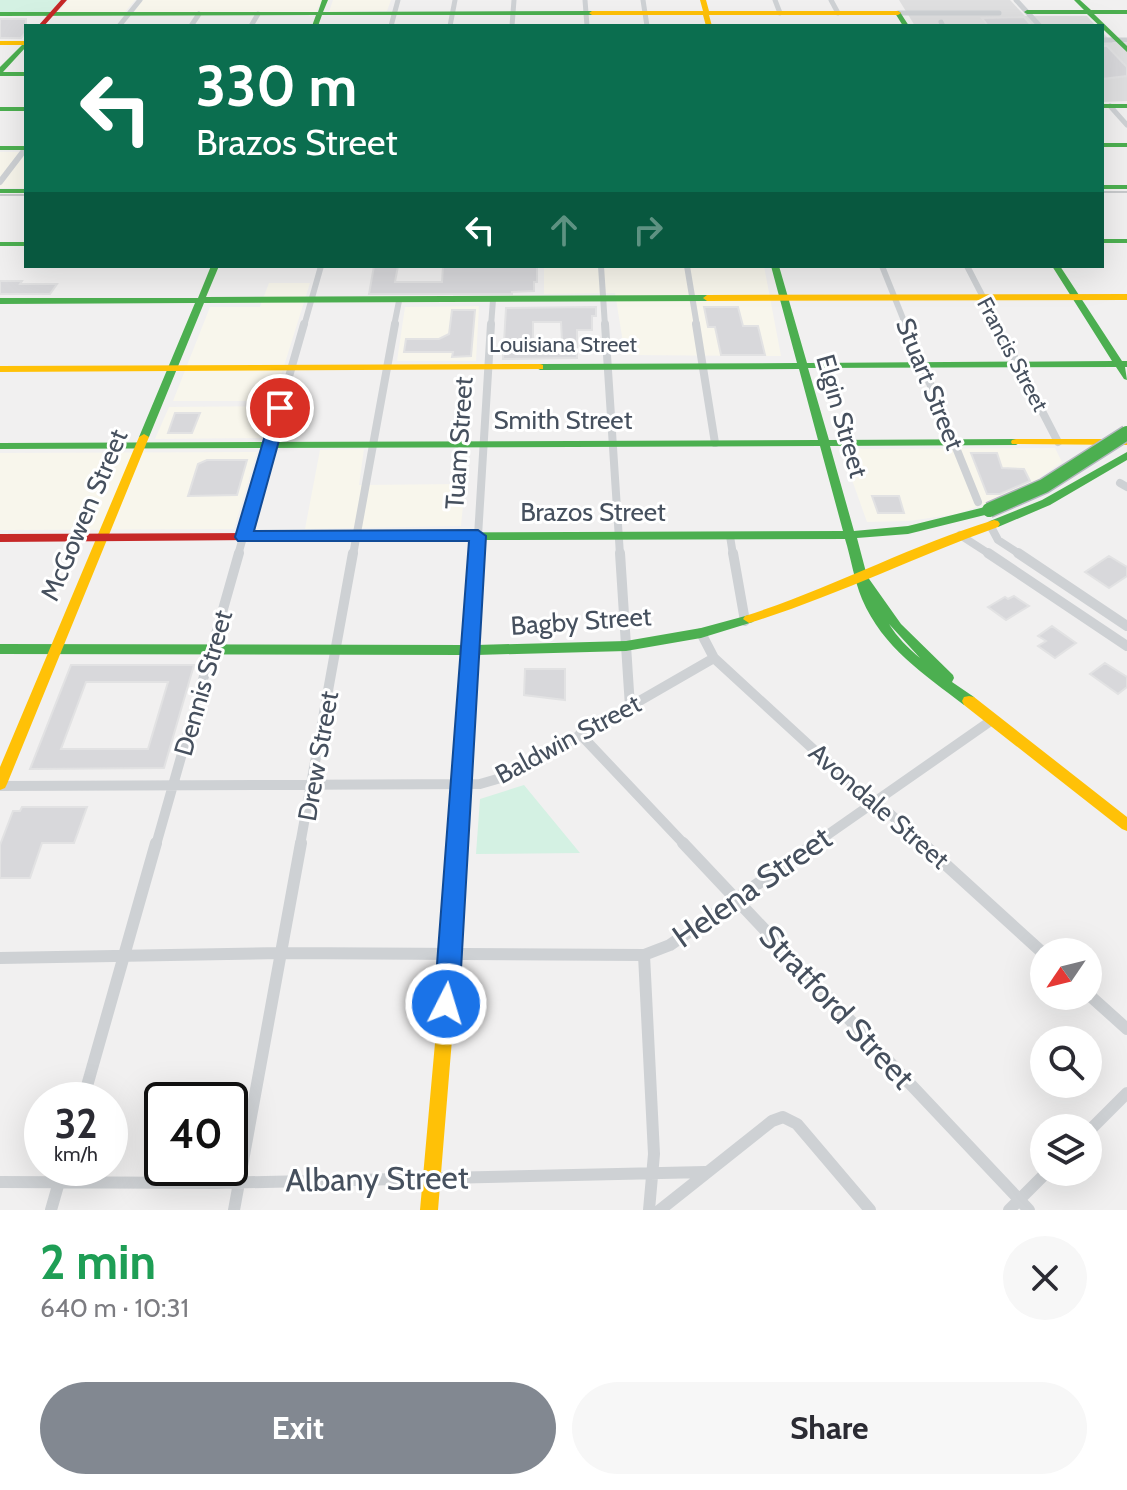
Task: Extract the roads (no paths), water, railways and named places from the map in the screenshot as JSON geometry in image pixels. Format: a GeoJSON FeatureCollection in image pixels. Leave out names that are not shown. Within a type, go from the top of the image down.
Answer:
{"type":"FeatureCollection","features":[{"type":"Feature","properties":{"kind":"main road"},"geometry":{"type":"LineString","coordinates":[[46,20],[64,0]]}},
{"type":"Feature","properties":{"kind":"main road"},"geometry":{"type":"LineString","coordinates":[[0,14],[46,20],[254,20],[320,13],[706,13],[778,6],[835,6],[898,13]]}},
{"type":"Feature","properties":{"kind":"main road"},"geometry":{"type":"LineString","coordinates":[[1027,12],[1083,6],[1127,12]]}},
{"type":"Feature","properties":{"kind":"main road"},"geometry":{"type":"LineString","coordinates":[[1083,6],[1100,24]]}},
{"type":"Feature","properties":{"kind":"main road"},"geometry":{"type":"LineString","coordinates":[[1104,28],[1118,43]]}},
{"type":"Feature","properties":{"kind":"main road"},"geometry":{"type":"LineString","coordinates":[[0,43],[24,43]]}},
{"type":"Feature","properties":{"kind":"main road"},"geometry":{"type":"LineString","coordinates":[[0,73],[24,45]]}},
{"type":"Feature","properties":{"kind":"main road"},"geometry":{"type":"LineString","coordinates":[[0,73],[24,74]]}},
{"type":"Feature","properties":{"kind":"main road"},"geometry":{"type":"LineString","coordinates":[[0,109],[24,109]]}},
{"type":"Feature","properties":{"kind":"main road"},"geometry":{"type":"LineString","coordinates":[[1104,145],[1127,145]]}},
{"type":"Feature","properties":{"kind":"main road"},"geometry":{"type":"LineString","coordinates":[[0,148],[24,148]]}},
{"type":"Feature","properties":{"kind":"main road"},"geometry":{"type":"LineString","coordinates":[[1104,188],[1127,190]]}},
{"type":"Feature","properties":{"kind":"main road"},"geometry":{"type":"LineString","coordinates":[[0,191],[24,191]]}},
{"type":"Feature","properties":{"kind":"main road"},"geometry":{"type":"LineString","coordinates":[[0,197],[24,197]]}},
{"type":"Feature","properties":{"kind":"main road"},"geometry":{"type":"LineString","coordinates":[[1104,241],[1127,241]]}},
{"type":"Feature","properties":{"kind":"main road"},"geometry":{"type":"LineString","coordinates":[[0,244],[24,244]]}},
{"type":"Feature","properties":{"kind":"main road","name":"McGowen Street"},"geometry":{"type":"LineString","coordinates":[[0,785],[214,268]]}},
{"type":"Feature","properties":{"kind":"main road","name":"Elgin Street"},"geometry":{"type":"LineString","coordinates":[[776,268],[866,598],[884,628],[926,671],[960,694],[1127,825]]}},
{"type":"Feature","properties":{"kind":"main road"},"geometry":{"type":"LineString","coordinates":[[1057,268],[1124,369]]}},
{"type":"Feature","properties":{"kind":"main road"},"geometry":{"type":"LineString","coordinates":[[0,301],[1127,297]]}},
{"type":"Feature","properties":{"kind":"main road","name":"Louisiana Street"},"geometry":{"type":"LineString","coordinates":[[0,369],[1017,364],[1124,369]]}},
{"type":"Feature","properties":{"kind":"main road"},"geometry":{"type":"LineString","coordinates":[[986,512],[1044,486],[1127,433]]}},
{"type":"Feature","properties":{"kind":"main road","name":"Smith Street"},"geometry":{"type":"LineString","coordinates":[[0,446],[1127,442]]}},
{"type":"Feature","properties":{"kind":"main road","name":"Bagby Street"},"geometry":{"type":"LineString","coordinates":[[0,649],[495,650],[626,646],[701,633],[745,621],[863,578],[960,535],[986,512],[1031,510],[1127,455]]}},
{"type":"Feature","properties":{"kind":"main road"},"geometry":{"type":"LineString","coordinates":[[1103,471],[1127,465]]}},
{"type":"Feature","properties":{"kind":"main road","name":"Brazos Street"},"geometry":{"type":"LineString","coordinates":[[0,538],[851,535],[908,530],[986,512]]}},
{"type":"Feature","properties":{"kind":"main road","name":"Tuam Street"},"geometry":{"type":"LineString","coordinates":[[429,1210],[451,954],[468,648],[478,536]]}},
{"type":"Feature","properties":{"kind":"street"},"geometry":{"type":"LineString","coordinates":[[124,20],[140,0]]}},
{"type":"Feature","properties":{"kind":"street"},"geometry":{"type":"LineString","coordinates":[[898,13],[999,13]]}},
{"type":"Feature","properties":{"kind":"street"},"geometry":{"type":"LineString","coordinates":[[1113,106],[1127,125]]}},
{"type":"Feature","properties":{"kind":"street"},"geometry":{"type":"LineString","coordinates":[[0,182],[24,151]]}},
{"type":"Feature","properties":{"kind":"street","name":"Dennis Street"},"geometry":{"type":"LineString","coordinates":[[88,1082],[320,268]]}},
{"type":"Feature","properties":{"kind":"street"},"geometry":{"type":"LineString","coordinates":[[601,268],[630,707]]}},
{"type":"Feature","properties":{"kind":"street"},"geometry":{"type":"LineString","coordinates":[[687,268],[715,443]]}},
{"type":"Feature","properties":{"kind":"street","name":"Stuart Street"},"geometry":{"type":"LineString","coordinates":[[883,268],[986,512]]}},
{"type":"Feature","properties":{"kind":"street","name":"Francis Street"},"geometry":{"type":"LineString","coordinates":[[968,268],[1058,442]]}},
{"type":"Feature","properties":{"kind":"street","name":"Tuam Street"},"geometry":{"type":"LineString","coordinates":[[478,536],[493,300]]}},
{"type":"Feature","properties":{"kind":"street","name":"Drew Street"},"geometry":{"type":"LineString","coordinates":[[248,1133],[399,301]]}},
{"type":"Feature","properties":{"kind":"street"},"geometry":{"type":"LineString","coordinates":[[986,512],[995,537],[1127,626]]}},
{"type":"Feature","properties":{"kind":"street"},"geometry":{"type":"LineString","coordinates":[[960,535],[1124,640]]}},
{"type":"Feature","properties":{"kind":"street"},"geometry":{"type":"LineString","coordinates":[[730,536],[745,621]]}},
{"type":"Feature","properties":{"kind":"street"},"geometry":{"type":"LineString","coordinates":[[1006,564],[1021,555]]}},
{"type":"Feature","properties":{"kind":"street"},"geometry":{"type":"LineString","coordinates":[[701,633],[714,658]]}},
{"type":"Feature","properties":{"kind":"street","name":"Baldwin Street"},"geometry":{"type":"LineString","coordinates":[[0,785],[480,784],[511,775],[714,658]]}},
{"type":"Feature","properties":{"kind":"street","name":"Avondale Street"},"geometry":{"type":"LineString","coordinates":[[714,658],[1030,941]]}},
{"type":"Feature","properties":{"kind":"street","name":"Helena Street"},"geometry":{"type":"LineString","coordinates":[[0,958],[281,953],[644,955],[670,945],[992,720]]}},
{"type":"Feature","properties":{"kind":"street","name":"Stratford Street"},"geometry":{"type":"LineString","coordinates":[[580,734],[1019,1207]]}},
{"type":"Feature","properties":{"kind":"street"},"geometry":{"type":"LineString","coordinates":[[644,955],[652,1175],[649,1210]]}},
{"type":"Feature","properties":{"kind":"street"},"geometry":{"type":"LineString","coordinates":[[1102,1007],[1127,1029]]}},
{"type":"Feature","properties":{"kind":"street"},"geometry":{"type":"LineString","coordinates":[[1102,1118],[1127,1093]]}},
{"type":"Feature","properties":{"kind":"street"},"geometry":{"type":"LineString","coordinates":[[660,1210],[772,1121],[783,1117],[797,1124],[870,1210]]}},
{"type":"Feature","properties":{"kind":"street","name":"Albany Street"},"geometry":{"type":"LineString","coordinates":[[248,1182],[705,1172]]}},
{"type":"Feature","properties":{"kind":"street","name":"Albany Street"},"geometry":{"type":"LineString","coordinates":[[0,1182],[24,1183]]}},
{"type":"Feature","properties":{"kind":"street"},"geometry":{"type":"LineString","coordinates":[[51,1210],[58,1186]]}},
{"type":"Feature","properties":{"kind":"street","name":"Drew Street"},"geometry":{"type":"LineString","coordinates":[[234,1210],[238,1186]]}},
{"type":"Feature","properties":{"kind":"street"},"geometry":{"type":"LineString","coordinates":[[1019,1207],[1036,1186]]}},
{"type":"Feature","properties":{"kind":"tram line"},"geometry":{"type":"LineString","coordinates":[[1104,192],[1127,192]]}},
{"type":"Feature","properties":{"kind":"tram line"},"geometry":{"type":"LineString","coordinates":[[0,195],[24,195]]}}]}
